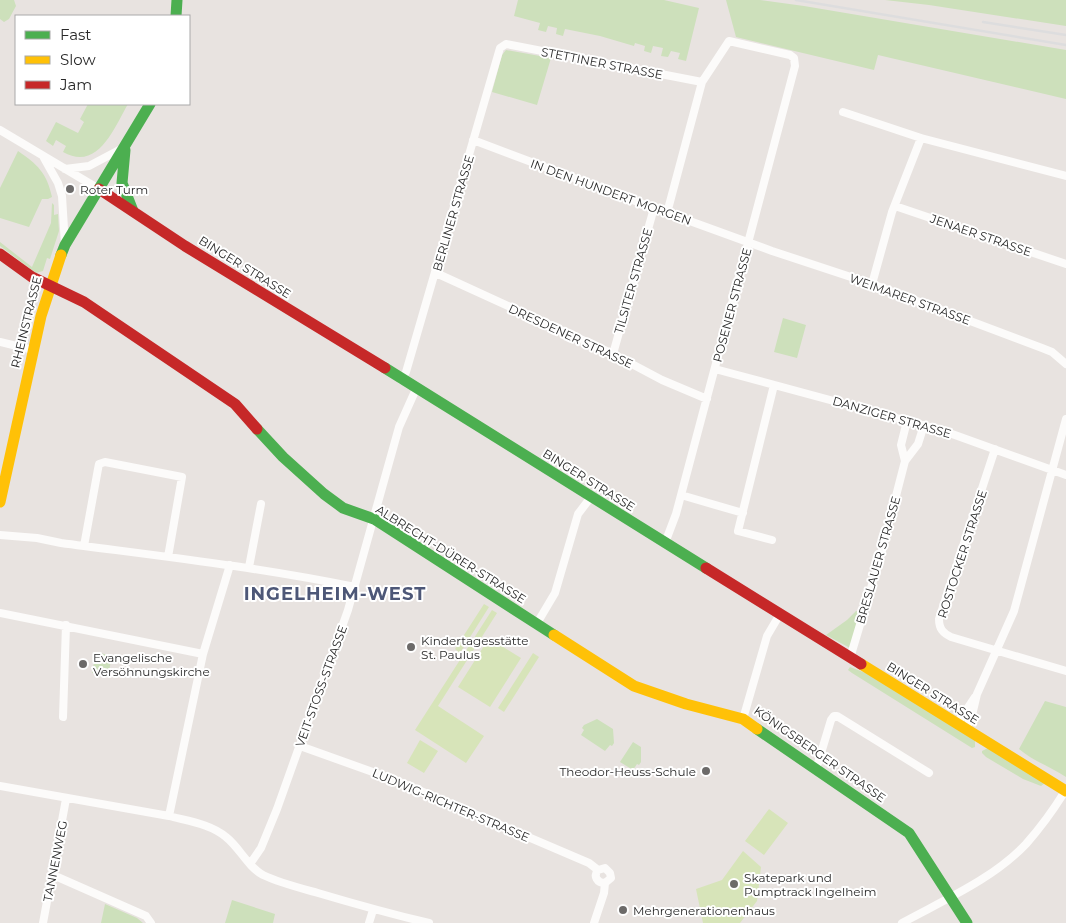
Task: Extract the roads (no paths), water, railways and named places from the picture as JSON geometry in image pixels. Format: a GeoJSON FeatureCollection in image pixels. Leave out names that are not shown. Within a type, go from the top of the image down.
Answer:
{"type":"FeatureCollection","features":[{"type":"Feature","properties":{"kind":"main road"},"geometry":{"type":"LineString","coordinates":[[176,15],[177,0]]}},
{"type":"Feature","properties":{"kind":"main road"},"geometry":{"type":"LineString","coordinates":[[99,189],[149,105]]}},
{"type":"Feature","properties":{"kind":"main road"},"geometry":{"type":"LineString","coordinates":[[125,146],[122,183],[133,211]]}},
{"type":"Feature","properties":{"kind":"main road","name":"BINGER STRASSE"},"geometry":{"type":"LineString","coordinates":[[99,189],[192,250],[416,390],[1066,791]]}},
{"type":"Feature","properties":{"kind":"main road","name":"RHEINSTRASSE"},"geometry":{"type":"LineString","coordinates":[[0,502],[49,284],[65,245],[99,189]]}},
{"type":"Feature","properties":{"kind":"main road","name":"ALBRECHT-DÜRER-STRASSE"},"geometry":{"type":"LineString","coordinates":[[0,254],[32,277],[84,302],[234,404],[283,457],[324,494],[343,508],[374,519],[536,625],[634,686],[743,719]]}},
{"type":"Feature","properties":{"kind":"main road","name":"KÖNIGSBERGER STRASSE"},"geometry":{"type":"LineString","coordinates":[[743,719],[909,833],[967,923]]}},
{"type":"Feature","properties":{"kind":"street","name":"POSENER STRASSE"},"geometry":{"type":"LineString","coordinates":[[665,543],[681,495],[749,243],[795,66],[794,58],[790,54],[729,41],[702,82]]}},
{"type":"Feature","properties":{"kind":"street","name":"STETTINER STRASSE"},"geometry":{"type":"LineString","coordinates":[[503,45],[506,44],[702,82]]}},
{"type":"Feature","properties":{"kind":"street","name":"BERLINER STRASSE"},"geometry":{"type":"LineString","coordinates":[[401,380],[406,372],[500,48],[503,45]]}},
{"type":"Feature","properties":{"kind":"street"},"geometry":{"type":"LineString","coordinates":[[667,213],[702,82]]}},
{"type":"Feature","properties":{"kind":"street"},"geometry":{"type":"LineString","coordinates":[[844,112],[920,138],[1066,176]]}},
{"type":"Feature","properties":{"kind":"street","name":"BINGER STRASSE"},"geometry":{"type":"LineString","coordinates":[[0,130],[99,189]]}},
{"type":"Feature","properties":{"kind":"street"},"geometry":{"type":"LineString","coordinates":[[872,284],[895,206],[920,138]]}},
{"type":"Feature","properties":{"kind":"street","name":"IN DEN HUNDERT MORGEN"},"geometry":{"type":"LineString","coordinates":[[473,140],[749,243]]}},
{"type":"Feature","properties":{"kind":"street"},"geometry":{"type":"LineString","coordinates":[[65,169],[89,166],[125,146]]}},
{"type":"Feature","properties":{"kind":"street"},"geometry":{"type":"LineString","coordinates":[[43,156],[58,183],[62,196],[65,245]]}},
{"type":"Feature","properties":{"kind":"street","name":"JENAER STRASSE"},"geometry":{"type":"LineString","coordinates":[[895,206],[1066,264]]}},
{"type":"Feature","properties":{"kind":"street","name":"TILSITER STRASSE"},"geometry":{"type":"LineString","coordinates":[[613,354],[654,208]]}},
{"type":"Feature","properties":{"kind":"street","name":"WEIMARER STRASSE"},"geometry":{"type":"LineString","coordinates":[[749,243],[872,284],[1047,350],[1066,364]]}},
{"type":"Feature","properties":{"kind":"street","name":"DRESDENER STRASSE"},"geometry":{"type":"LineString","coordinates":[[436,273],[613,354],[662,380],[707,400]]}},
{"type":"Feature","properties":{"kind":"street"},"geometry":{"type":"LineString","coordinates":[[0,342],[33,350]]}},
{"type":"Feature","properties":{"kind":"street","name":"DANZIGER STRASSE"},"geometry":{"type":"LineString","coordinates":[[715,369],[941,430],[1066,475]]}},
{"type":"Feature","properties":{"kind":"street"},"geometry":{"type":"LineString","coordinates":[[772,540],[738,530],[774,385]]}},
{"type":"Feature","properties":{"kind":"street","name":"VEIT-STOSS-STRASSE"},"geometry":{"type":"LineString","coordinates":[[250,864],[261,848],[300,746],[348,610],[399,428],[416,390]]}},
{"type":"Feature","properties":{"kind":"street"},"geometry":{"type":"LineString","coordinates":[[961,727],[978,694],[1014,611],[1066,419]]}},
{"type":"Feature","properties":{"kind":"street","name":"BRESLAUER STRASSE"},"geometry":{"type":"LineString","coordinates":[[905,461],[901,444],[908,421]]}},
{"type":"Feature","properties":{"kind":"street","name":"BRESLAUER STRASSE"},"geometry":{"type":"LineString","coordinates":[[850,658],[880,558],[905,461],[918,444],[924,425]]}},
{"type":"Feature","properties":{"kind":"street","name":"ROSTOCKER STRASSE"},"geometry":{"type":"LineString","coordinates":[[995,449],[939,619],[939,626],[951,638],[997,650]]}},
{"type":"Feature","properties":{"kind":"street"},"geometry":{"type":"LineString","coordinates":[[84,546],[99,464],[105,462],[182,477],[168,557]]}},
{"type":"Feature","properties":{"kind":"street"},"geometry":{"type":"LineString","coordinates":[[681,495],[743,513]]}},
{"type":"Feature","properties":{"kind":"street"},"geometry":{"type":"LineString","coordinates":[[536,625],[555,593],[578,514],[591,497]]}},
{"type":"Feature","properties":{"kind":"street"},"geometry":{"type":"LineString","coordinates":[[249,567],[261,504]]}},
{"type":"Feature","properties":{"kind":"street"},"geometry":{"type":"LineString","coordinates":[[0,535],[37,538],[84,546],[249,567],[355,587]]}},
{"type":"Feature","properties":{"kind":"street"},"geometry":{"type":"LineString","coordinates":[[169,816],[203,654],[230,565]]}},
{"type":"Feature","properties":{"kind":"street"},"geometry":{"type":"LineString","coordinates":[[0,613],[203,654]]}},
{"type":"Feature","properties":{"kind":"street","name":"KÖNIGSBERGER STRASSE"},"geometry":{"type":"LineString","coordinates":[[743,719],[767,636],[780,614]]}},
{"type":"Feature","properties":{"kind":"street"},"geometry":{"type":"LineString","coordinates":[[63,717],[66,625]]}},
{"type":"Feature","properties":{"kind":"street"},"geometry":{"type":"LineString","coordinates":[[997,650],[1066,671]]}},
{"type":"Feature","properties":{"kind":"street"},"geometry":{"type":"LineString","coordinates":[[815,768],[831,720],[834,716],[837,716],[929,772]]}},
{"type":"Feature","properties":{"kind":"street","name":"LUDWIG-RICHTER-STRASSE"},"geometry":{"type":"LineString","coordinates":[[300,746],[395,780],[589,863],[598,870]]}},
{"type":"Feature","properties":{"kind":"street"},"geometry":{"type":"LineString","coordinates":[[0,786],[169,816],[196,823],[217,830],[231,841],[250,864],[273,879],[373,910],[429,923]]}},
{"type":"Feature","properties":{"kind":"street"},"geometry":{"type":"LineString","coordinates":[[902,923],[1001,865],[1026,844],[1066,791]]}},
{"type":"Feature","properties":{"kind":"street","name":"TANNENWEG"},"geometry":{"type":"LineString","coordinates":[[43,923],[66,799]]}},
{"type":"Feature","properties":{"kind":"street"},"geometry":{"type":"LineString","coordinates":[[594,923],[604,894],[605,883],[610,878],[610,873],[605,868],[598,870],[596,879],[605,883]]}},
{"type":"Feature","properties":{"kind":"street"},"geometry":{"type":"LineString","coordinates":[[53,875],[146,916],[151,923]]}},
{"type":"Feature","properties":{"kind":"street"},"geometry":{"type":"LineString","coordinates":[[369,923],[373,910]]}},
{"type":"Feature","properties":{"kind":"railway"},"geometry":{"type":"LineString","coordinates":[[796,0],[1066,45]]}},
{"type":"Feature","properties":{"kind":"railway"},"geometry":{"type":"LineString","coordinates":[[983,22],[1066,35]]}},
{"type":"Feature","properties":{"kind":"place","name":"Roter Turm"},"geometry":{"type":"Point","coordinates":[70,189]}},
{"type":"Feature","properties":{"kind":"place","name":"Kindertagesstätte St. Paulus"},"geometry":{"type":"Point","coordinates":[411,647]}},
{"type":"Feature","properties":{"kind":"place","name":"Evangelische Versöhnungskirche"},"geometry":{"type":"Point","coordinates":[83,664]}},
{"type":"Feature","properties":{"kind":"place","name":"Theodor-Heuss-Schule"},"geometry":{"type":"Point","coordinates":[706,771]}},
{"type":"Feature","properties":{"kind":"place","name":"Skatepark und Pumptrack Ingelheim"},"geometry":{"type":"Point","coordinates":[734,884]}},
{"type":"Feature","properties":{"kind":"place","name":"Mehrgenerationenhaus"},"geometry":{"type":"Point","coordinates":[623,910]}},
{"type":"Feature","properties":{"kind":"district","name":"INGELHEIM-WEST"},"geometry":{"type":"Point","coordinates":[335,594]}}]}
